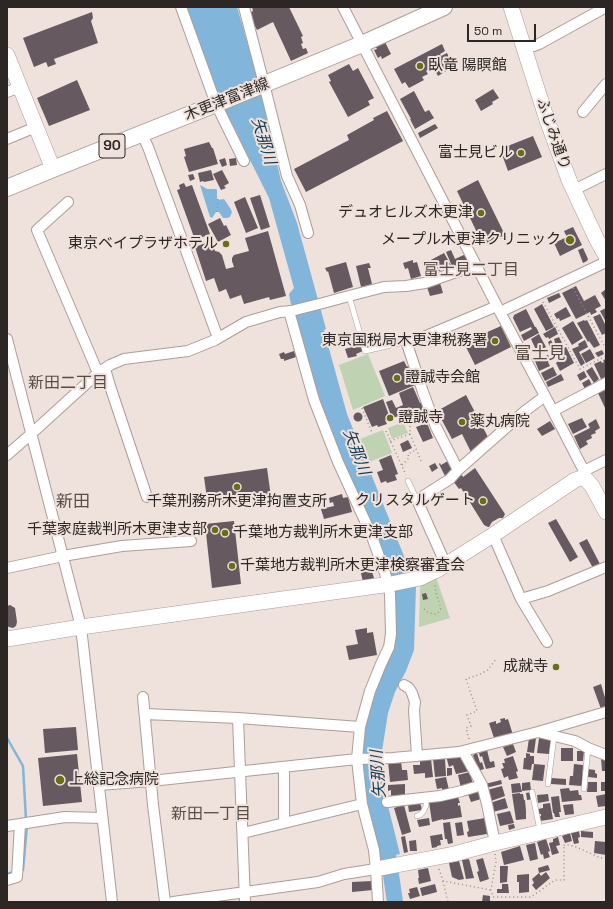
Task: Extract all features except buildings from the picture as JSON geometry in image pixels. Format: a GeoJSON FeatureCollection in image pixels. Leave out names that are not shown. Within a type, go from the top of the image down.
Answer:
{"type":"FeatureCollection","features":[{"type":"Feature","properties":{"kind":"main road","name":"木更津富津線"},"geometry":{"type":"LineString","coordinates":[[7,188],[362,44],[444,7]]}},
{"type":"Feature","properties":{"kind":"street"},"geometry":{"type":"LineString","coordinates":[[181,7],[216,104],[244,161]]}},
{"type":"Feature","properties":{"kind":"street"},"geometry":{"type":"LineString","coordinates":[[244,7],[287,176],[300,205],[308,233]]}},
{"type":"Feature","properties":{"kind":"street"},"geometry":{"type":"LineString","coordinates":[[343,7],[498,309],[553,411],[584,474],[606,512]]}},
{"type":"Feature","properties":{"kind":"street","name":"ふじみ通り"},"geometry":{"type":"LineString","coordinates":[[511,7],[547,120],[569,180],[606,256]]}},
{"type":"Feature","properties":{"kind":"street"},"geometry":{"type":"LineString","coordinates":[[525,49],[539,44],[606,7]]}},
{"type":"Feature","properties":{"kind":"street"},"geometry":{"type":"LineString","coordinates":[[7,55],[13,89],[36,127],[53,169]]}},
{"type":"Feature","properties":{"kind":"street"},"geometry":{"type":"LineString","coordinates":[[583,112],[606,84]]}},
{"type":"Feature","properties":{"kind":"street"},"geometry":{"type":"LineString","coordinates":[[7,139],[36,127]]}},
{"type":"Feature","properties":{"kind":"street"},"geometry":{"type":"LineString","coordinates":[[142,134],[218,338]]}},
{"type":"Feature","properties":{"kind":"street"},"geometry":{"type":"LineString","coordinates":[[574,190],[606,174]]}},
{"type":"Feature","properties":{"kind":"street"},"geometry":{"type":"LineString","coordinates":[[68,202],[37,230],[110,386],[147,497]]}},
{"type":"Feature","properties":{"kind":"street"},"geometry":{"type":"LineString","coordinates":[[458,470],[436,427],[407,344],[498,309],[606,262]]}},
{"type":"Feature","properties":{"kind":"street"},"geometry":{"type":"LineString","coordinates":[[7,455],[102,371],[124,359],[188,351],[218,338],[246,322],[280,312],[290,311],[384,287],[425,283],[476,265]]}},
{"type":"Feature","properties":{"kind":"street"},"geometry":{"type":"LineString","coordinates":[[290,311],[309,386],[338,462],[371,534],[390,585],[391,634],[389,647],[370,691],[360,727],[356,759],[362,804],[374,850],[378,902]]}},
{"type":"Feature","properties":{"kind":"street"},"geometry":{"type":"LineString","coordinates":[[7,339],[81,627],[112,902]]}},
{"type":"Feature","properties":{"kind":"street"},"geometry":{"type":"LineString","coordinates":[[553,411],[606,383]]}},
{"type":"Feature","properties":{"kind":"street"},"geometry":{"type":"LineString","coordinates":[[446,565],[417,500],[450,479],[458,470],[525,411],[545,396]]}},
{"type":"Feature","properties":{"kind":"street"},"geometry":{"type":"LineString","coordinates":[[7,639],[81,627],[390,585],[420,578],[439,570],[606,460]]}},
{"type":"Feature","properties":{"kind":"street"},"geometry":{"type":"LineString","coordinates":[[493,535],[521,599],[547,642]]}},
{"type":"Feature","properties":{"kind":"street"},"geometry":{"type":"LineString","coordinates":[[7,568],[63,556],[122,546],[191,541]]}},
{"type":"Feature","properties":{"kind":"street"},"geometry":{"type":"LineString","coordinates":[[521,599],[548,591],[606,567]]}},
{"type":"Feature","properties":{"kind":"street"},"geometry":{"type":"LineString","coordinates":[[404,685],[409,688],[412,693],[414,702],[417,756]]}},
{"type":"Feature","properties":{"kind":"street"},"geometry":{"type":"LineString","coordinates":[[143,696],[165,902]]}},
{"type":"Feature","properties":{"kind":"street"},"geometry":{"type":"LineString","coordinates":[[99,785],[151,781],[356,759],[393,758],[459,752],[538,732],[606,712]]}},
{"type":"Feature","properties":{"kind":"street"},"geometry":{"type":"LineString","coordinates":[[145,714],[238,718],[360,727]]}},
{"type":"Feature","properties":{"kind":"street"},"geometry":{"type":"LineString","coordinates":[[238,718],[246,897]]}},
{"type":"Feature","properties":{"kind":"street"},"geometry":{"type":"LineString","coordinates":[[538,732],[575,741],[606,755]]}},
{"type":"Feature","properties":{"kind":"street"},"geometry":{"type":"LineString","coordinates":[[467,750],[482,785],[494,843]]}},
{"type":"Feature","properties":{"kind":"street"},"geometry":{"type":"LineString","coordinates":[[284,766],[284,823]]}},
{"type":"Feature","properties":{"kind":"street"},"geometry":{"type":"LineString","coordinates":[[387,802],[426,798],[462,791],[482,785]]}},
{"type":"Feature","properties":{"kind":"street"},"geometry":{"type":"LineString","coordinates":[[243,833],[362,804]]}},
{"type":"Feature","properties":{"kind":"street"},"geometry":{"type":"LineString","coordinates":[[7,826],[65,817],[102,818]]}},
{"type":"Feature","properties":{"kind":"street"},"geometry":{"type":"LineString","coordinates":[[173,902],[246,897],[318,882],[344,874],[436,857],[606,817]]}},
{"type":"Feature","properties":{"kind":"street"},"geometry":{"type":"LineString","coordinates":[[12,879],[18,865],[20,824]]}},
{"type":"Feature","properties":{"kind":"lane"},"geometry":{"type":"LineString","coordinates":[[350,296],[365,351],[404,342],[407,344]]}},
{"type":"Feature","properties":{"kind":"lane"},"geometry":{"type":"LineString","coordinates":[[408,481],[417,500]]}},
{"type":"Feature","properties":{"kind":"lane"},"geometry":{"type":"LineString","coordinates":[[548,784],[554,736]]}},
{"type":"Feature","properties":{"kind":"lane"},"geometry":{"type":"LineString","coordinates":[[584,789],[588,748]]}},
{"type":"Feature","properties":{"kind":"lane"},"geometry":{"type":"LineString","coordinates":[[532,792],[540,832]]}},
{"type":"Feature","properties":{"kind":"lane"},"geometry":{"type":"LineString","coordinates":[[417,816],[424,812],[426,798]]}},
{"type":"Feature","properties":{"kind":"path"},"geometry":{"type":"LineString","coordinates":[[217,212],[218,199]]}},
{"type":"Feature","properties":{"kind":"path"},"geometry":{"type":"LineString","coordinates":[[573,288],[606,350]]}},
{"type":"Feature","properties":{"kind":"path"},"geometry":{"type":"LineString","coordinates":[[542,300],[580,369],[606,356]]}},
{"type":"Feature","properties":{"kind":"path"},"geometry":{"type":"LineString","coordinates":[[362,408],[372,433]]}},
{"type":"Feature","properties":{"kind":"path"},"geometry":{"type":"LineString","coordinates":[[406,417],[410,427],[412,443],[421,462]]}},
{"type":"Feature","properties":{"kind":"path"},"geometry":{"type":"LineString","coordinates":[[386,431],[390,445],[408,481]]}},
{"type":"Feature","properties":{"kind":"path"},"geometry":{"type":"LineString","coordinates":[[390,441],[410,434]]}},
{"type":"Feature","properties":{"kind":"path"},"geometry":{"type":"LineString","coordinates":[[401,466],[409,458],[408,454],[416,450]]}},
{"type":"Feature","properties":{"kind":"path"},"geometry":{"type":"LineString","coordinates":[[424,609],[429,613],[435,614],[438,613],[441,608],[434,583]]}},
{"type":"Feature","properties":{"kind":"path"},"geometry":{"type":"LineString","coordinates":[[467,750],[466,728],[471,726],[467,715],[477,711],[466,679],[488,670],[496,659]]}},
{"type":"Feature","properties":{"kind":"path"},"geometry":{"type":"LineString","coordinates":[[494,843],[496,862],[491,890],[493,897],[531,897],[555,880],[564,880],[563,845],[576,847],[600,858],[606,858]]}},
{"type":"Feature","properties":{"kind":"path"},"geometry":{"type":"LineString","coordinates":[[436,857],[448,902]]}},
{"type":"Feature","properties":{"kind":"path"},"geometry":{"type":"LineString","coordinates":[[443,881],[491,890]]}},
{"type":"Feature","properties":{"kind":"green space"},"geometry":{"type":"Polygon","coordinates":[[[368,354],[385,396],[353,410],[339,365],[368,354]]]}},
{"type":"Feature","properties":{"kind":"green space"},"geometry":{"type":"Polygon","coordinates":[[[403,422],[408,433],[392,439],[388,428],[403,422]]]}},
{"type":"Feature","properties":{"kind":"green space"},"geometry":{"type":"Polygon","coordinates":[[[383,430],[392,453],[369,462],[360,439],[383,430]]]}},
{"type":"Feature","properties":{"kind":"green space"},"geometry":{"type":"Polygon","coordinates":[[[436,577],[450,618],[419,627],[420,586],[436,577]]]}},
{"type":"Feature","properties":{"kind":"water"},"geometry":{"type":"Polygon","coordinates":[[[187,7],[237,7],[257,76],[281,181],[297,223],[326,329],[324,330],[347,414],[416,586],[414,650],[406,671],[395,692],[388,713],[382,751],[382,773],[387,802],[400,854],[379,858],[365,804],[360,764],[363,730],[373,692],[395,634],[395,591],[390,574],[331,432],[305,355],[293,315],[289,294],[294,288],[269,198],[232,123],[229,123],[215,91],[187,7]]]}},
{"type":"Feature","properties":{"kind":"water"},"geometry":{"type":"Polygon","coordinates":[[[200,185],[207,189],[217,190],[217,199],[224,199],[232,212],[230,217],[223,218],[219,212],[216,212],[212,218],[210,217],[200,185]]]}},
{"type":"Feature","properties":{"kind":"waterway"},"geometry":{"type":"LineString","coordinates":[[7,738],[23,766],[26,820]]}},
{"type":"Feature","properties":{"kind":"waterway"},"geometry":{"type":"LineString","coordinates":[[19,871],[23,870],[27,825]]}},
{"type":"Feature","properties":{"kind":"waterway","name":"矢那川"},"geometry":{"type":"LineString","coordinates":[[385,834],[395,902]]}},
{"type":"Feature","properties":{"kind":"waterway"},"geometry":{"type":"LineString","coordinates":[[7,874],[14,872]]}},
{"type":"Feature","properties":{"kind":"place","name":"臥竜 陽瞑館"},"geometry":{"type":"Point","coordinates":[420,66]}},
{"type":"Feature","properties":{"kind":"place","name":"富士見ビル"},"geometry":{"type":"Point","coordinates":[521,153]}},
{"type":"Feature","properties":{"kind":"place","name":"デュオヒルズ木更津"},"geometry":{"type":"Point","coordinates":[481,213]}},
{"type":"Feature","properties":{"kind":"place","name":"メープル木更津クリニック"},"geometry":{"type":"Point","coordinates":[570,240]}},
{"type":"Feature","properties":{"kind":"place","name":"東京ベイプラザホテル"},"geometry":{"type":"Point","coordinates":[226,244]}},
{"type":"Feature","properties":{"kind":"place","name":"東京国税局木更津税務署"},"geometry":{"type":"Point","coordinates":[495,341]}},
{"type":"Feature","properties":{"kind":"place","name":"證誠寺会館"},"geometry":{"type":"Point","coordinates":[397,378]}},
{"type":"Feature","properties":{"kind":"place","name":"證誠寺"},"geometry":{"type":"Point","coordinates":[390,418]}},
{"type":"Feature","properties":{"kind":"place","name":"薬丸病院"},"geometry":{"type":"Point","coordinates":[462,422]}},
{"type":"Feature","properties":{"kind":"place","name":"千葉刑務所木更津拘置支所"},"geometry":{"type":"Point","coordinates":[237,487]}},
{"type":"Feature","properties":{"kind":"place","name":"クリスタルゲート"},"geometry":{"type":"Point","coordinates":[483,501]}},
{"type":"Feature","properties":{"kind":"place","name":"千葉家庭裁判所木更津支部"},"geometry":{"type":"Point","coordinates":[215,530]}},
{"type":"Feature","properties":{"kind":"place","name":"千葉地方裁判所木更津支部"},"geometry":{"type":"Point","coordinates":[225,533]}},
{"type":"Feature","properties":{"kind":"place","name":"千葉地方裁判所木更津検察審査会"},"geometry":{"type":"Point","coordinates":[232,566]}},
{"type":"Feature","properties":{"kind":"place","name":"成就寺"},"geometry":{"type":"Point","coordinates":[556,667]}},
{"type":"Feature","properties":{"kind":"place","name":"上総記念病院"},"geometry":{"type":"Point","coordinates":[60,780]}},
{"type":"Feature","properties":{"kind":"district","name":"富士見二丁目"},"geometry":{"type":"Point","coordinates":[471,271]}},
{"type":"Feature","properties":{"kind":"district","name":"富士見"},"geometry":{"type":"Point","coordinates":[540,354]}},
{"type":"Feature","properties":{"kind":"district","name":"新田二丁目"},"geometry":{"type":"Point","coordinates":[68,384]}},
{"type":"Feature","properties":{"kind":"district","name":"新田"},"geometry":{"type":"Point","coordinates":[73,502]}},
{"type":"Feature","properties":{"kind":"district","name":"新田一丁目"},"geometry":{"type":"Point","coordinates":[211,815]}}]}
